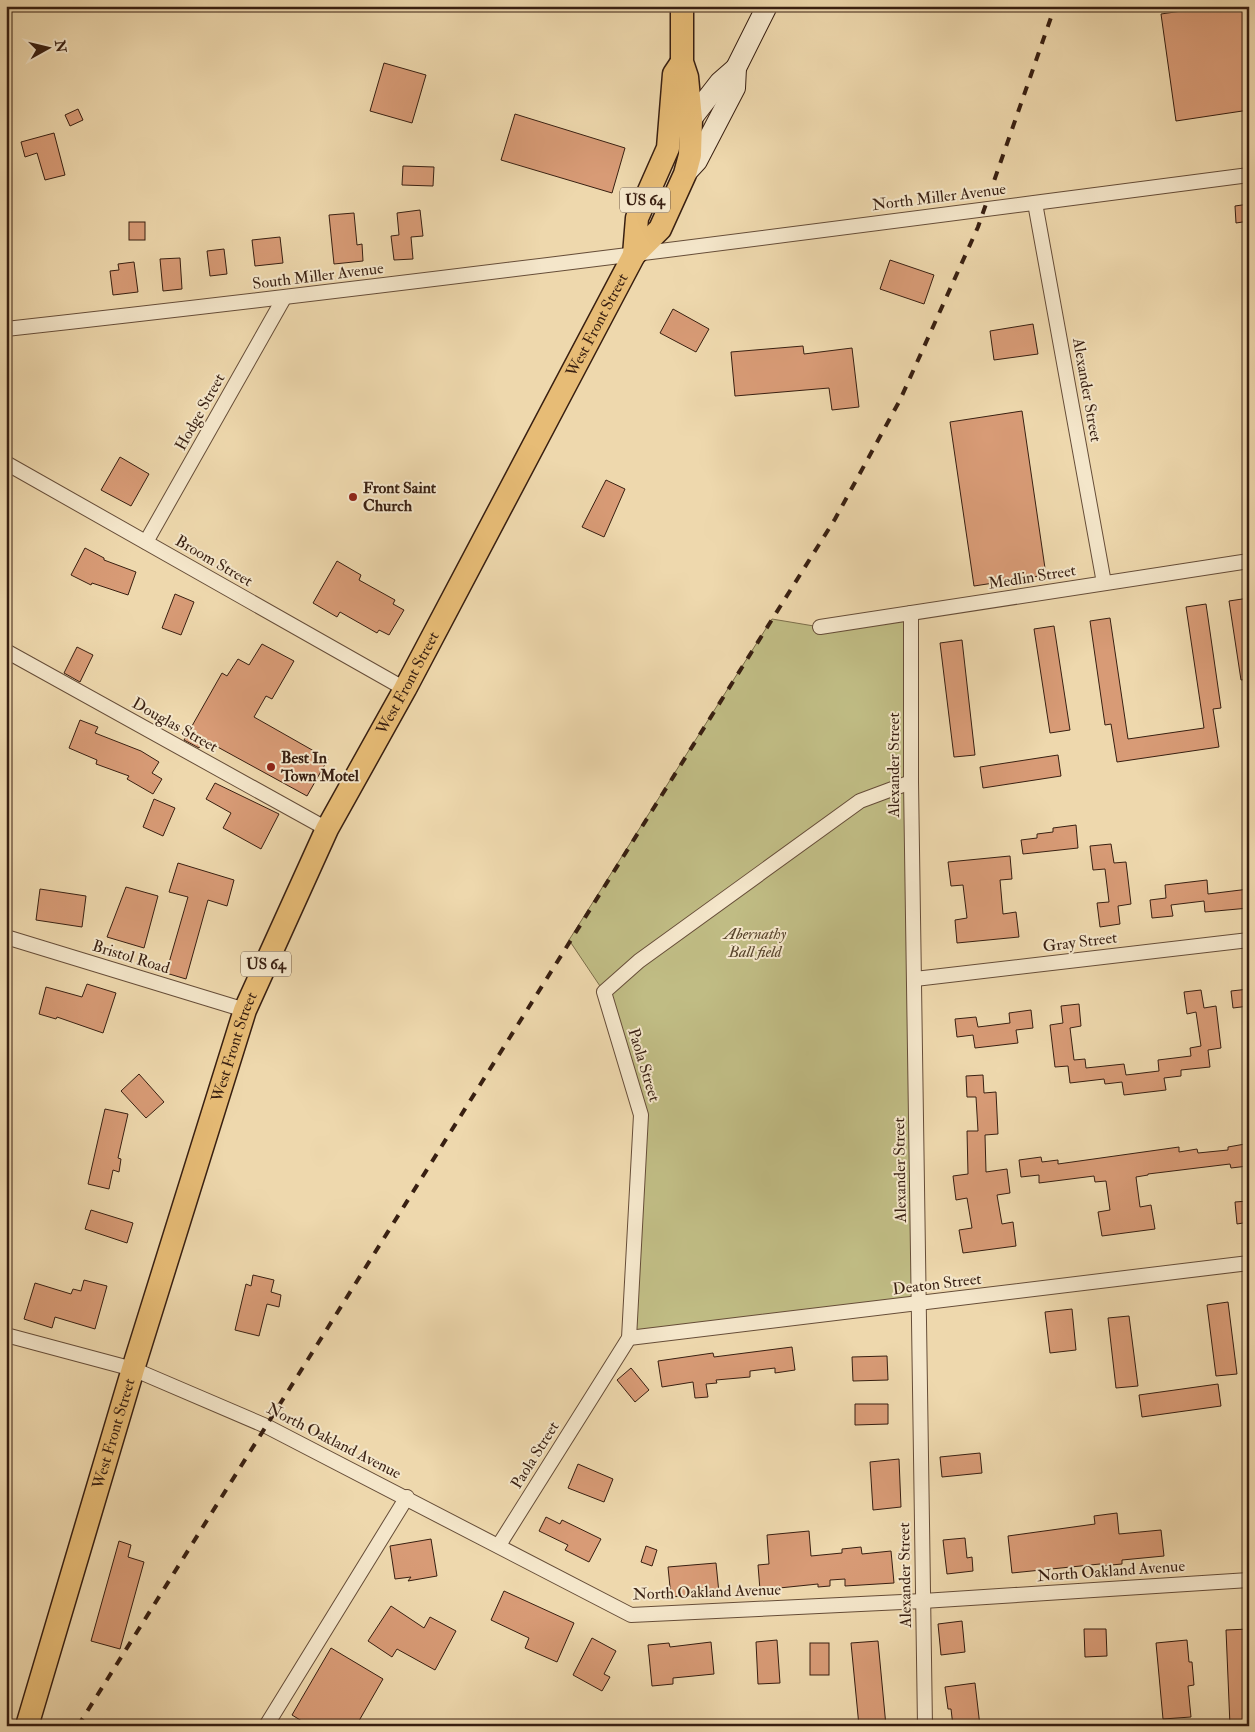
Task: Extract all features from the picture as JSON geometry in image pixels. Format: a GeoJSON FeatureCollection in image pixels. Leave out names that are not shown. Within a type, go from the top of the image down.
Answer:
{"type":"FeatureCollection","features":[{"type":"Feature","properties":{"kind":"main road","name":"US 64"},"geometry":{"type":"LineString","coordinates":[[668,148],[674,74],[682,62],[682,6]]}},
{"type":"Feature","properties":{"kind":"main road","name":"West Front Street"},"geometry":{"type":"LineString","coordinates":[[634,255],[637,218],[668,148],[692,120],[720,82],[736,68],[767,6]]}},
{"type":"Feature","properties":{"kind":"main road"},"geometry":{"type":"LineString","coordinates":[[682,62],[692,120],[691,148],[685,174]]}},
{"type":"Feature","properties":{"kind":"main road","name":"West Front Street"},"geometry":{"type":"LineString","coordinates":[[27,1726],[133,1369],[245,1010],[327,829],[405,689],[634,255],[660,228],[685,174],[697,161],[735,88],[736,68]]}},
{"type":"Feature","properties":{"kind":"street","name":"North Miller Avenue"},"geometry":{"type":"LineString","coordinates":[[634,255],[1249,175]]}},
{"type":"Feature","properties":{"kind":"street","name":"Alexander Street"},"geometry":{"type":"LineString","coordinates":[[1035,203],[1104,583]]}},
{"type":"Feature","properties":{"kind":"street","name":"South Miller Avenue"},"geometry":{"type":"LineString","coordinates":[[6,329],[284,298],[634,255]]}},
{"type":"Feature","properties":{"kind":"street","name":"Hodge Street"},"geometry":{"type":"LineString","coordinates":[[146,542],[284,298]]}},
{"type":"Feature","properties":{"kind":"street","name":"Broom Street"},"geometry":{"type":"LineString","coordinates":[[6,463],[405,689]]}},
{"type":"Feature","properties":{"kind":"street","name":"Medlin Street"},"geometry":{"type":"LineString","coordinates":[[820,627],[1249,561]]}},
{"type":"Feature","properties":{"kind":"street","name":"Alexander Street"},"geometry":{"type":"LineString","coordinates":[[911,613],[911,782],[924,1726]]}},
{"type":"Feature","properties":{"kind":"street","name":"Douglas Street"},"geometry":{"type":"LineString","coordinates":[[6,651],[327,829]]}},
{"type":"Feature","properties":{"kind":"street","name":"Paola Street"},"geometry":{"type":"LineString","coordinates":[[499,1545],[629,1338],[641,1115],[604,992],[639,961],[860,801],[911,782]]}},
{"type":"Feature","properties":{"kind":"street","name":"Bristol Road"},"geometry":{"type":"LineString","coordinates":[[6,937],[245,1010]]}},
{"type":"Feature","properties":{"kind":"street","name":"Gray Street"},"geometry":{"type":"LineString","coordinates":[[915,979],[1249,940]]}},
{"type":"Feature","properties":{"kind":"street","name":"Deaton Street"},"geometry":{"type":"LineString","coordinates":[[629,1338],[1249,1263]]}},
{"type":"Feature","properties":{"kind":"street","name":"North Oakland Avenue"},"geometry":{"type":"LineString","coordinates":[[6,1335],[133,1369],[266,1426],[339,1465],[408,1497],[632,1615],[923,1601],[1249,1580]]}},
{"type":"Feature","properties":{"kind":"street"},"geometry":{"type":"LineString","coordinates":[[266,1726],[408,1497]]}},
{"type":"Feature","properties":{"kind":"green space","name":"Abernathy Ball field"},"geometry":{"type":"Polygon","coordinates":[[[911,613],[919,1304],[629,1338],[641,1115],[604,992],[569,940],[772,619],[820,627],[911,613]]]}},
{"type":"Feature","properties":{"kind":"building"},"geometry":{"type":"Polygon","coordinates":[[[1216,6],[1249,6],[1249,110],[1176,121],[1161,14],[1216,6]]]}},
{"type":"Feature","properties":{"kind":"building"},"geometry":{"type":"Polygon","coordinates":[[[384,63],[426,75],[412,123],[370,111],[384,63]]]}},
{"type":"Feature","properties":{"kind":"building"},"geometry":{"type":"Polygon","coordinates":[[[78,109],[83,120],[70,126],[65,115],[78,109]]]}},
{"type":"Feature","properties":{"kind":"building"},"geometry":{"type":"Polygon","coordinates":[[[515,114],[625,148],[612,193],[501,160],[515,114]]]}},
{"type":"Feature","properties":{"kind":"building"},"geometry":{"type":"Polygon","coordinates":[[[54,133],[65,175],[45,180],[37,153],[25,157],[21,142],[54,133]]]}},
{"type":"Feature","properties":{"kind":"building"},"geometry":{"type":"Polygon","coordinates":[[[403,166],[434,167],[433,186],[402,185],[403,166]]]}},
{"type":"Feature","properties":{"kind":"building"},"geometry":{"type":"Polygon","coordinates":[[[1249,204],[1249,221],[1236,223],[1235,206],[1249,204]]]}},
{"type":"Feature","properties":{"kind":"building"},"geometry":{"type":"Polygon","coordinates":[[[420,210],[423,236],[411,237],[413,259],[394,260],[391,236],[399,235],[397,213],[420,210]]]}},
{"type":"Feature","properties":{"kind":"building"},"geometry":{"type":"Polygon","coordinates":[[[354,213],[357,245],[362,244],[363,261],[334,264],[329,215],[354,213]]]}},
{"type":"Feature","properties":{"kind":"building"},"geometry":{"type":"Polygon","coordinates":[[[129,222],[145,222],[145,240],[129,240],[129,222]]]}},
{"type":"Feature","properties":{"kind":"building"},"geometry":{"type":"Polygon","coordinates":[[[280,237],[283,263],[255,266],[252,240],[280,237]]]}},
{"type":"Feature","properties":{"kind":"building"},"geometry":{"type":"Polygon","coordinates":[[[224,249],[227,274],[210,276],[207,251],[224,249]]]}},
{"type":"Feature","properties":{"kind":"building"},"geometry":{"type":"Polygon","coordinates":[[[180,258],[182,289],[163,291],[160,259],[180,258]]]}},
{"type":"Feature","properties":{"kind":"building"},"geometry":{"type":"Polygon","coordinates":[[[890,260],[934,275],[924,304],[880,289],[890,260]]]}},
{"type":"Feature","properties":{"kind":"building"},"geometry":{"type":"Polygon","coordinates":[[[134,262],[138,292],[113,295],[110,271],[119,270],[118,264],[134,262]]]}},
{"type":"Feature","properties":{"kind":"building"},"geometry":{"type":"Polygon","coordinates":[[[673,309],[709,329],[696,352],[660,333],[673,309]]]}},
{"type":"Feature","properties":{"kind":"building"},"geometry":{"type":"Polygon","coordinates":[[[1033,324],[1038,354],[994,360],[990,331],[1033,324]]]}},
{"type":"Feature","properties":{"kind":"building"},"geometry":{"type":"Polygon","coordinates":[[[803,346],[804,354],[852,348],[859,407],[832,410],[829,388],[735,396],[731,352],[803,346]]]}},
{"type":"Feature","properties":{"kind":"building"},"geometry":{"type":"Polygon","coordinates":[[[1022,411],[1046,575],[974,586],[950,422],[1022,411]]]}},
{"type":"Feature","properties":{"kind":"building"},"geometry":{"type":"Polygon","coordinates":[[[120,457],[149,474],[131,506],[101,490],[120,457]]]}},
{"type":"Feature","properties":{"kind":"building"},"geometry":{"type":"Polygon","coordinates":[[[606,480],[625,489],[604,537],[582,527],[606,480]]]}},
{"type":"Feature","properties":{"kind":"building"},"geometry":{"type":"Polygon","coordinates":[[[85,548],[104,558],[104,560],[136,572],[128,595],[92,583],[91,585],[71,575],[85,548]]]}},
{"type":"Feature","properties":{"kind":"building"},"geometry":{"type":"Polygon","coordinates":[[[337,561],[361,575],[359,580],[395,600],[393,604],[404,610],[389,635],[379,630],[377,633],[340,612],[337,617],[313,603],[337,561]]]}},
{"type":"Feature","properties":{"kind":"building"},"geometry":{"type":"Polygon","coordinates":[[[175,594],[194,602],[181,635],[162,628],[175,594]]]}},
{"type":"Feature","properties":{"kind":"building"},"geometry":{"type":"Polygon","coordinates":[[[1249,598],[1249,679],[1241,680],[1229,601],[1249,598]]]}},
{"type":"Feature","properties":{"kind":"building"},"geometry":{"type":"Polygon","coordinates":[[[1206,604],[1221,708],[1213,709],[1219,747],[1117,762],[1111,724],[1105,725],[1090,621],[1110,618],[1128,739],[1204,728],[1186,607],[1206,604]]]}},
{"type":"Feature","properties":{"kind":"building"},"geometry":{"type":"Polygon","coordinates":[[[1054,626],[1070,730],[1050,733],[1034,629],[1054,626]]]}},
{"type":"Feature","properties":{"kind":"building"},"geometry":{"type":"Polygon","coordinates":[[[962,640],[975,755],[954,757],[940,643],[962,640]]]}},
{"type":"Feature","properties":{"kind":"building"},"geometry":{"type":"Polygon","coordinates":[[[262,644],[294,661],[272,699],[266,696],[254,717],[328,759],[307,796],[203,739],[199,748],[184,740],[222,673],[227,676],[238,659],[249,665],[262,644]]]}},
{"type":"Feature","properties":{"kind":"building"},"geometry":{"type":"Polygon","coordinates":[[[77,647],[93,655],[80,682],[64,673],[77,647]]]}},
{"type":"Feature","properties":{"kind":"building"},"geometry":{"type":"Polygon","coordinates":[[[80,720],[98,727],[95,733],[141,751],[159,762],[152,773],[162,779],[153,794],[127,779],[129,776],[96,764],[97,760],[69,748],[80,720]]]}},
{"type":"Feature","properties":{"kind":"building"},"geometry":{"type":"Polygon","coordinates":[[[1058,755],[1061,776],[983,788],[980,767],[1058,755]]]}},
{"type":"Feature","properties":{"kind":"building"},"geometry":{"type":"Polygon","coordinates":[[[215,783],[279,814],[261,849],[223,828],[231,813],[206,799],[215,783]]]}},
{"type":"Feature","properties":{"kind":"building"},"geometry":{"type":"Polygon","coordinates":[[[154,799],[175,808],[163,836],[143,827],[154,799]]]}},
{"type":"Feature","properties":{"kind":"building"},"geometry":{"type":"Polygon","coordinates":[[[1076,825],[1078,848],[1023,854],[1021,840],[1037,838],[1037,834],[1053,832],[1053,828],[1076,825]]]}},
{"type":"Feature","properties":{"kind":"building"},"geometry":{"type":"Polygon","coordinates":[[[1111,844],[1114,863],[1126,862],[1131,904],[1118,906],[1120,924],[1100,927],[1097,903],[1109,902],[1105,869],[1093,870],[1090,846],[1111,844]]]}},
{"type":"Feature","properties":{"kind":"building"},"geometry":{"type":"Polygon","coordinates":[[[1010,856],[1012,879],[1000,880],[1003,914],[1016,912],[1019,937],[957,943],[955,920],[967,918],[963,885],[951,886],[948,862],[1010,856]]]}},
{"type":"Feature","properties":{"kind":"building"},"geometry":{"type":"Polygon","coordinates":[[[178,863],[234,880],[227,906],[208,900],[186,979],[166,973],[188,897],[169,892],[178,863]]]}},
{"type":"Feature","properties":{"kind":"building"},"geometry":{"type":"Polygon","coordinates":[[[1207,880],[1208,894],[1249,889],[1249,908],[1205,912],[1204,901],[1171,905],[1173,916],[1152,918],[1150,900],[1166,898],[1165,885],[1207,880]]]}},
{"type":"Feature","properties":{"kind":"building"},"geometry":{"type":"Polygon","coordinates":[[[126,887],[158,896],[144,948],[107,937],[126,887]]]}},
{"type":"Feature","properties":{"kind":"building"},"geometry":{"type":"Polygon","coordinates":[[[40,889],[86,896],[82,927],[36,920],[40,889]]]}},
{"type":"Feature","properties":{"kind":"building"},"geometry":{"type":"Polygon","coordinates":[[[87,984],[116,993],[103,1033],[57,1017],[56,1019],[39,1014],[46,987],[82,997],[87,984]]]}},
{"type":"Feature","properties":{"kind":"building"},"geometry":{"type":"Polygon","coordinates":[[[1249,989],[1249,1006],[1233,1008],[1231,991],[1249,989]]]}},
{"type":"Feature","properties":{"kind":"building"},"geometry":{"type":"Polygon","coordinates":[[[1201,990],[1204,1008],[1216,1006],[1221,1048],[1208,1050],[1210,1067],[1181,1070],[1181,1076],[1164,1078],[1166,1090],[1124,1095],[1122,1082],[1105,1084],[1104,1079],[1070,1083],[1068,1066],[1055,1067],[1050,1025],[1063,1023],[1061,1006],[1079,1004],[1081,1026],[1070,1028],[1074,1060],[1085,1059],[1086,1068],[1124,1064],[1126,1075],[1159,1071],[1158,1060],[1191,1056],[1190,1048],[1201,1046],[1196,1012],[1187,1014],[1184,992],[1201,990]]]}},
{"type":"Feature","properties":{"kind":"building"},"geometry":{"type":"Polygon","coordinates":[[[1031,1010],[1033,1028],[1016,1030],[1018,1043],[975,1048],[973,1035],[957,1037],[955,1019],[976,1017],[978,1027],[1010,1023],[1009,1013],[1031,1010]]]}},
{"type":"Feature","properties":{"kind":"building"},"geometry":{"type":"Polygon","coordinates":[[[139,1074],[164,1102],[146,1118],[121,1091],[139,1074]]]}},
{"type":"Feature","properties":{"kind":"building"},"geometry":{"type":"Polygon","coordinates":[[[983,1075],[984,1093],[996,1092],[998,1134],[985,1135],[986,1172],[1007,1169],[1010,1193],[997,1195],[1002,1224],[1013,1222],[1016,1246],[963,1253],[959,1230],[972,1228],[967,1198],[956,1200],[953,1176],[968,1174],[967,1131],[978,1131],[976,1097],[967,1097],[966,1076],[983,1075]]]}},
{"type":"Feature","properties":{"kind":"building"},"geometry":{"type":"Polygon","coordinates":[[[105,1109],[128,1114],[118,1158],[121,1159],[119,1172],[113,1170],[109,1189],[88,1184],[105,1109]]]}},
{"type":"Feature","properties":{"kind":"building"},"geometry":{"type":"Polygon","coordinates":[[[1245,1144],[1248,1166],[1231,1168],[1230,1164],[1136,1177],[1140,1207],[1151,1205],[1155,1229],[1102,1236],[1098,1212],[1110,1210],[1106,1181],[1095,1182],[1094,1176],[1039,1183],[1039,1175],[1021,1177],[1019,1160],[1041,1157],[1042,1162],[1058,1160],[1058,1164],[1179,1147],[1179,1152],[1197,1149],[1198,1153],[1228,1150],[1228,1147],[1245,1144]]]}},
{"type":"Feature","properties":{"kind":"building"},"geometry":{"type":"Polygon","coordinates":[[[1249,1201],[1249,1222],[1237,1224],[1235,1202],[1249,1201]]]}},
{"type":"Feature","properties":{"kind":"building"},"geometry":{"type":"Polygon","coordinates":[[[91,1210],[133,1223],[127,1243],[85,1229],[91,1210]]]}},
{"type":"Feature","properties":{"kind":"building"},"geometry":{"type":"Polygon","coordinates":[[[253,1275],[274,1280],[271,1292],[281,1295],[279,1307],[267,1304],[259,1336],[235,1330],[246,1284],[251,1286],[253,1275]]]}},
{"type":"Feature","properties":{"kind":"building"},"geometry":{"type":"Polygon","coordinates":[[[84,1280],[107,1286],[95,1329],[55,1317],[52,1328],[24,1319],[35,1283],[71,1294],[73,1289],[81,1291],[84,1280]]]}},
{"type":"Feature","properties":{"kind":"building"},"geometry":{"type":"Polygon","coordinates":[[[1228,1302],[1237,1374],[1216,1376],[1207,1305],[1228,1302]]]}},
{"type":"Feature","properties":{"kind":"building"},"geometry":{"type":"Polygon","coordinates":[[[1072,1309],[1076,1350],[1050,1353],[1045,1312],[1072,1309]]]}},
{"type":"Feature","properties":{"kind":"building"},"geometry":{"type":"Polygon","coordinates":[[[1129,1316],[1138,1386],[1116,1388],[1108,1318],[1129,1316]]]}},
{"type":"Feature","properties":{"kind":"building"},"geometry":{"type":"Polygon","coordinates":[[[792,1347],[795,1370],[775,1373],[775,1368],[750,1371],[750,1377],[716,1380],[717,1383],[706,1384],[708,1397],[695,1398],[693,1382],[662,1387],[658,1361],[713,1353],[714,1357],[792,1347]]]}},
{"type":"Feature","properties":{"kind":"building"},"geometry":{"type":"Polygon","coordinates":[[[887,1356],[888,1380],[853,1381],[852,1357],[887,1356]]]}},
{"type":"Feature","properties":{"kind":"building"},"geometry":{"type":"Polygon","coordinates":[[[631,1368],[649,1390],[635,1402],[617,1380],[631,1368]]]}},
{"type":"Feature","properties":{"kind":"building"},"geometry":{"type":"Polygon","coordinates":[[[1218,1384],[1221,1406],[1142,1417],[1139,1395],[1218,1384]]]}},
{"type":"Feature","properties":{"kind":"building"},"geometry":{"type":"Polygon","coordinates":[[[855,1404],[888,1404],[888,1424],[855,1425],[855,1404]]]}},
{"type":"Feature","properties":{"kind":"building"},"geometry":{"type":"Polygon","coordinates":[[[980,1453],[982,1473],[942,1477],[940,1457],[980,1453]]]}},
{"type":"Feature","properties":{"kind":"building"},"geometry":{"type":"Polygon","coordinates":[[[899,1459],[901,1507],[873,1510],[870,1462],[899,1459]]]}},
{"type":"Feature","properties":{"kind":"building"},"geometry":{"type":"Polygon","coordinates":[[[578,1464],[613,1479],[604,1502],[568,1488],[578,1464]]]}},
{"type":"Feature","properties":{"kind":"building"},"geometry":{"type":"Polygon","coordinates":[[[1117,1513],[1119,1534],[1161,1530],[1164,1556],[1122,1560],[1122,1564],[1100,1566],[1100,1564],[1012,1573],[1008,1536],[1095,1524],[1094,1516],[1117,1513]]]}},
{"type":"Feature","properties":{"kind":"building"},"geometry":{"type":"Polygon","coordinates":[[[546,1517],[560,1524],[562,1520],[601,1539],[589,1562],[565,1550],[568,1545],[539,1531],[546,1517]]]}},
{"type":"Feature","properties":{"kind":"building"},"geometry":{"type":"Polygon","coordinates":[[[809,1531],[811,1556],[842,1553],[842,1549],[861,1547],[862,1554],[891,1551],[894,1583],[845,1586],[845,1579],[830,1580],[830,1586],[818,1587],[818,1584],[760,1590],[758,1565],[769,1564],[767,1535],[809,1531]]]}},
{"type":"Feature","properties":{"kind":"building"},"geometry":{"type":"Polygon","coordinates":[[[965,1538],[967,1558],[972,1557],[973,1571],[947,1574],[943,1540],[965,1538]]]}},
{"type":"Feature","properties":{"kind":"building"},"geometry":{"type":"Polygon","coordinates":[[[431,1539],[437,1576],[408,1581],[411,1577],[395,1579],[390,1546],[431,1539]]]}},
{"type":"Feature","properties":{"kind":"building"},"geometry":{"type":"Polygon","coordinates":[[[119,1541],[131,1545],[128,1557],[144,1562],[120,1649],[91,1641],[119,1541]]]}},
{"type":"Feature","properties":{"kind":"building"},"geometry":{"type":"Polygon","coordinates":[[[646,1546],[657,1550],[652,1566],[641,1562],[646,1546]]]}},
{"type":"Feature","properties":{"kind":"building"},"geometry":{"type":"Polygon","coordinates":[[[716,1563],[719,1593],[671,1597],[668,1567],[716,1563]]]}},
{"type":"Feature","properties":{"kind":"building"},"geometry":{"type":"Polygon","coordinates":[[[504,1591],[574,1623],[557,1662],[525,1648],[529,1638],[491,1620],[504,1591]]]}},
{"type":"Feature","properties":{"kind":"building"},"geometry":{"type":"Polygon","coordinates":[[[391,1606],[424,1628],[430,1617],[456,1631],[435,1670],[397,1649],[392,1657],[368,1641],[391,1606]]]}},
{"type":"Feature","properties":{"kind":"building"},"geometry":{"type":"Polygon","coordinates":[[[962,1621],[965,1652],[941,1655],[938,1624],[962,1621]]]}},
{"type":"Feature","properties":{"kind":"building"},"geometry":{"type":"Polygon","coordinates":[[[1084,1629],[1106,1629],[1107,1656],[1085,1657],[1084,1629]]]}},
{"type":"Feature","properties":{"kind":"building"},"geometry":{"type":"Polygon","coordinates":[[[1249,1629],[1249,1726],[1230,1726],[1226,1630],[1249,1629]]]}},
{"type":"Feature","properties":{"kind":"building"},"geometry":{"type":"Polygon","coordinates":[[[592,1638],[616,1651],[604,1674],[610,1677],[602,1691],[573,1675],[592,1638]]]}},
{"type":"Feature","properties":{"kind":"building"},"geometry":{"type":"Polygon","coordinates":[[[777,1640],[780,1683],[758,1684],[756,1642],[777,1640]]]}},
{"type":"Feature","properties":{"kind":"building"},"geometry":{"type":"Polygon","coordinates":[[[1187,1640],[1189,1662],[1192,1662],[1194,1685],[1188,1686],[1191,1717],[1163,1719],[1156,1643],[1187,1640]]]}},
{"type":"Feature","properties":{"kind":"building"},"geometry":{"type":"Polygon","coordinates":[[[878,1641],[886,1726],[859,1726],[851,1643],[878,1641]]]}},
{"type":"Feature","properties":{"kind":"building"},"geometry":{"type":"Polygon","coordinates":[[[711,1642],[714,1674],[673,1678],[673,1684],[652,1686],[648,1645],[669,1643],[670,1647],[711,1642]]]}},
{"type":"Feature","properties":{"kind":"building"},"geometry":{"type":"Polygon","coordinates":[[[810,1643],[829,1643],[829,1675],[810,1675],[810,1643]]]}},
{"type":"Feature","properties":{"kind":"building"},"geometry":{"type":"Polygon","coordinates":[[[331,1648],[383,1679],[356,1726],[310,1726],[292,1715],[331,1648]]]}},
{"type":"Feature","properties":{"kind":"building"},"geometry":{"type":"Polygon","coordinates":[[[975,1683],[980,1726],[953,1726],[945,1687],[975,1683]]]}},
{"type":"Feature","properties":{"kind":"railway"},"geometry":{"type":"LineString","coordinates":[[78,1726],[835,519],[900,400],[978,227],[1055,6]]}},
{"type":"Feature","properties":{"kind":"place","name":"Front Saint Church"},"geometry":{"type":"Point","coordinates":[353,497]}},
{"type":"Feature","properties":{"kind":"place","name":"Best In Town Motel"},"geometry":{"type":"Point","coordinates":[271,767]}}]}
